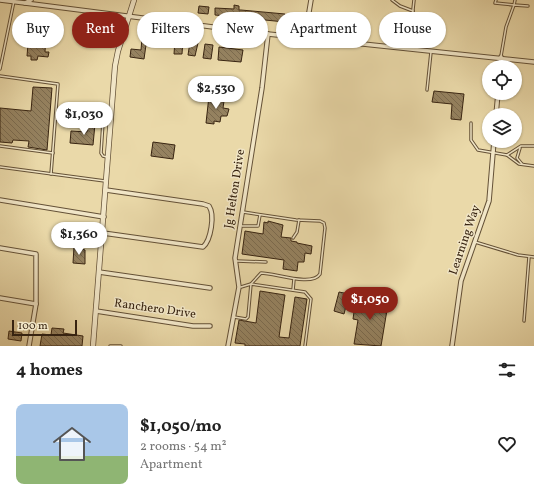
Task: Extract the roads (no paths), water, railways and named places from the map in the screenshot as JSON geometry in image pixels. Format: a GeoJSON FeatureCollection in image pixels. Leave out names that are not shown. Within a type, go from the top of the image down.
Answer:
{"type":"FeatureCollection","features":[{"type":"Feature","properties":{"kind":"street"},"geometry":{"type":"LineString","coordinates":[[0,0],[97,12]]}},
{"type":"Feature","properties":{"kind":"street"},"geometry":{"type":"LineString","coordinates":[[25,3],[31,0]]}},
{"type":"Feature","properties":{"kind":"street"},"geometry":{"type":"LineString","coordinates":[[134,0],[129,16],[212,27]]}},
{"type":"Feature","properties":{"kind":"street"},"geometry":{"type":"LineString","coordinates":[[309,12],[311,0]]}},
{"type":"Feature","properties":{"kind":"street"},"geometry":{"type":"LineString","coordinates":[[268,34],[276,34]]}},
{"type":"Feature","properties":{"kind":"street"},"geometry":{"type":"LineString","coordinates":[[93,346],[112,122],[115,66],[119,48]]}},
{"type":"Feature","properties":{"kind":"street","name":"Jg Helton Drive"},"geometry":{"type":"LineString","coordinates":[[228,346],[239,287],[235,261],[262,88],[266,48]]}},
{"type":"Feature","properties":{"kind":"street"},"geometry":{"type":"LineString","coordinates":[[416,48],[534,62]]}},
{"type":"Feature","properties":{"kind":"street","name":"Learning Way"},"geometry":{"type":"LineString","coordinates":[[452,346],[461,281],[489,201],[493,148]]}},
{"type":"Feature","properties":{"kind":"street"},"geometry":{"type":"LineString","coordinates":[[103,233],[203,247],[210,235],[211,209],[203,204],[106,190]]}},
{"type":"Feature","properties":{"kind":"street"},"geometry":{"type":"LineString","coordinates":[[0,200],[104,217]]}},
{"type":"Feature","properties":{"kind":"street"},"geometry":{"type":"LineString","coordinates":[[0,248],[36,254],[36,304],[29,346]]}},
{"type":"Feature","properties":{"kind":"street"},"geometry":{"type":"LineString","coordinates":[[99,272],[210,288]]}},
{"type":"Feature","properties":{"kind":"street"},"geometry":{"type":"LineString","coordinates":[[0,298],[36,304]]}},
{"type":"Feature","properties":{"kind":"street","name":"Ranchero Drive"},"geometry":{"type":"LineString","coordinates":[[96,311],[193,326],[210,326]]}},
{"type":"Feature","properties":{"kind":"lane"},"geometry":{"type":"LineString","coordinates":[[392,0],[400,6],[413,11],[414,0]]}},
{"type":"Feature","properties":{"kind":"lane"},"geometry":{"type":"LineString","coordinates":[[496,0],[495,3],[528,6]]}},
{"type":"Feature","properties":{"kind":"lane"},"geometry":{"type":"LineString","coordinates":[[501,57],[506,28],[514,0]]}},
{"type":"Feature","properties":{"kind":"lane"},"geometry":{"type":"LineString","coordinates":[[0,69],[14,2]]}},
{"type":"Feature","properties":{"kind":"lane"},"geometry":{"type":"LineString","coordinates":[[428,90],[431,50]]}},
{"type":"Feature","properties":{"kind":"lane"},"geometry":{"type":"LineString","coordinates":[[0,76],[58,84],[51,174]]}},
{"type":"Feature","properties":{"kind":"lane"},"geometry":{"type":"LineString","coordinates":[[56,119],[112,122]]}},
{"type":"Feature","properties":{"kind":"lane"},"geometry":{"type":"LineString","coordinates":[[103,122],[100,152],[103,156],[109,158]]}},
{"type":"Feature","properties":{"kind":"lane"},"geometry":{"type":"LineString","coordinates":[[471,123],[470,140],[478,150],[507,155],[523,165],[534,166]]}},
{"type":"Feature","properties":{"kind":"lane"},"geometry":{"type":"LineString","coordinates":[[0,146],[53,153]]}},
{"type":"Feature","properties":{"kind":"lane"},"geometry":{"type":"LineString","coordinates":[[522,146],[534,146]]}},
{"type":"Feature","properties":{"kind":"lane"},"geometry":{"type":"LineString","coordinates":[[507,155],[518,148]]}},
{"type":"Feature","properties":{"kind":"lane"},"geometry":{"type":"LineString","coordinates":[[520,148],[517,158],[523,165]]}},
{"type":"Feature","properties":{"kind":"lane"},"geometry":{"type":"LineString","coordinates":[[0,167],[107,182]]}},
{"type":"Feature","properties":{"kind":"lane"},"geometry":{"type":"LineString","coordinates":[[233,317],[248,317],[251,284],[260,273],[313,280],[318,277],[325,228],[320,221],[299,220],[242,212]]}},
{"type":"Feature","properties":{"kind":"lane"},"geometry":{"type":"LineString","coordinates":[[240,225],[258,226],[260,215]]}},
{"type":"Feature","properties":{"kind":"lane"},"geometry":{"type":"LineString","coordinates":[[293,238],[297,232],[299,220]]}},
{"type":"Feature","properties":{"kind":"lane"},"geometry":{"type":"LineString","coordinates":[[474,242],[529,257],[534,257]]}},
{"type":"Feature","properties":{"kind":"lane"},"geometry":{"type":"LineString","coordinates":[[524,321],[529,257]]}},
{"type":"Feature","properties":{"kind":"lane"},"geometry":{"type":"LineString","coordinates":[[235,261],[266,262]]}},
{"type":"Feature","properties":{"kind":"lane"},"geometry":{"type":"LineString","coordinates":[[293,290],[294,278]]}},
{"type":"Feature","properties":{"kind":"lane"},"geometry":{"type":"LineString","coordinates":[[239,287],[251,284],[305,292],[311,299],[305,346]]}},
{"type":"Feature","properties":{"kind":"lane"},"geometry":{"type":"LineString","coordinates":[[110,346],[121,346]]}}]}
